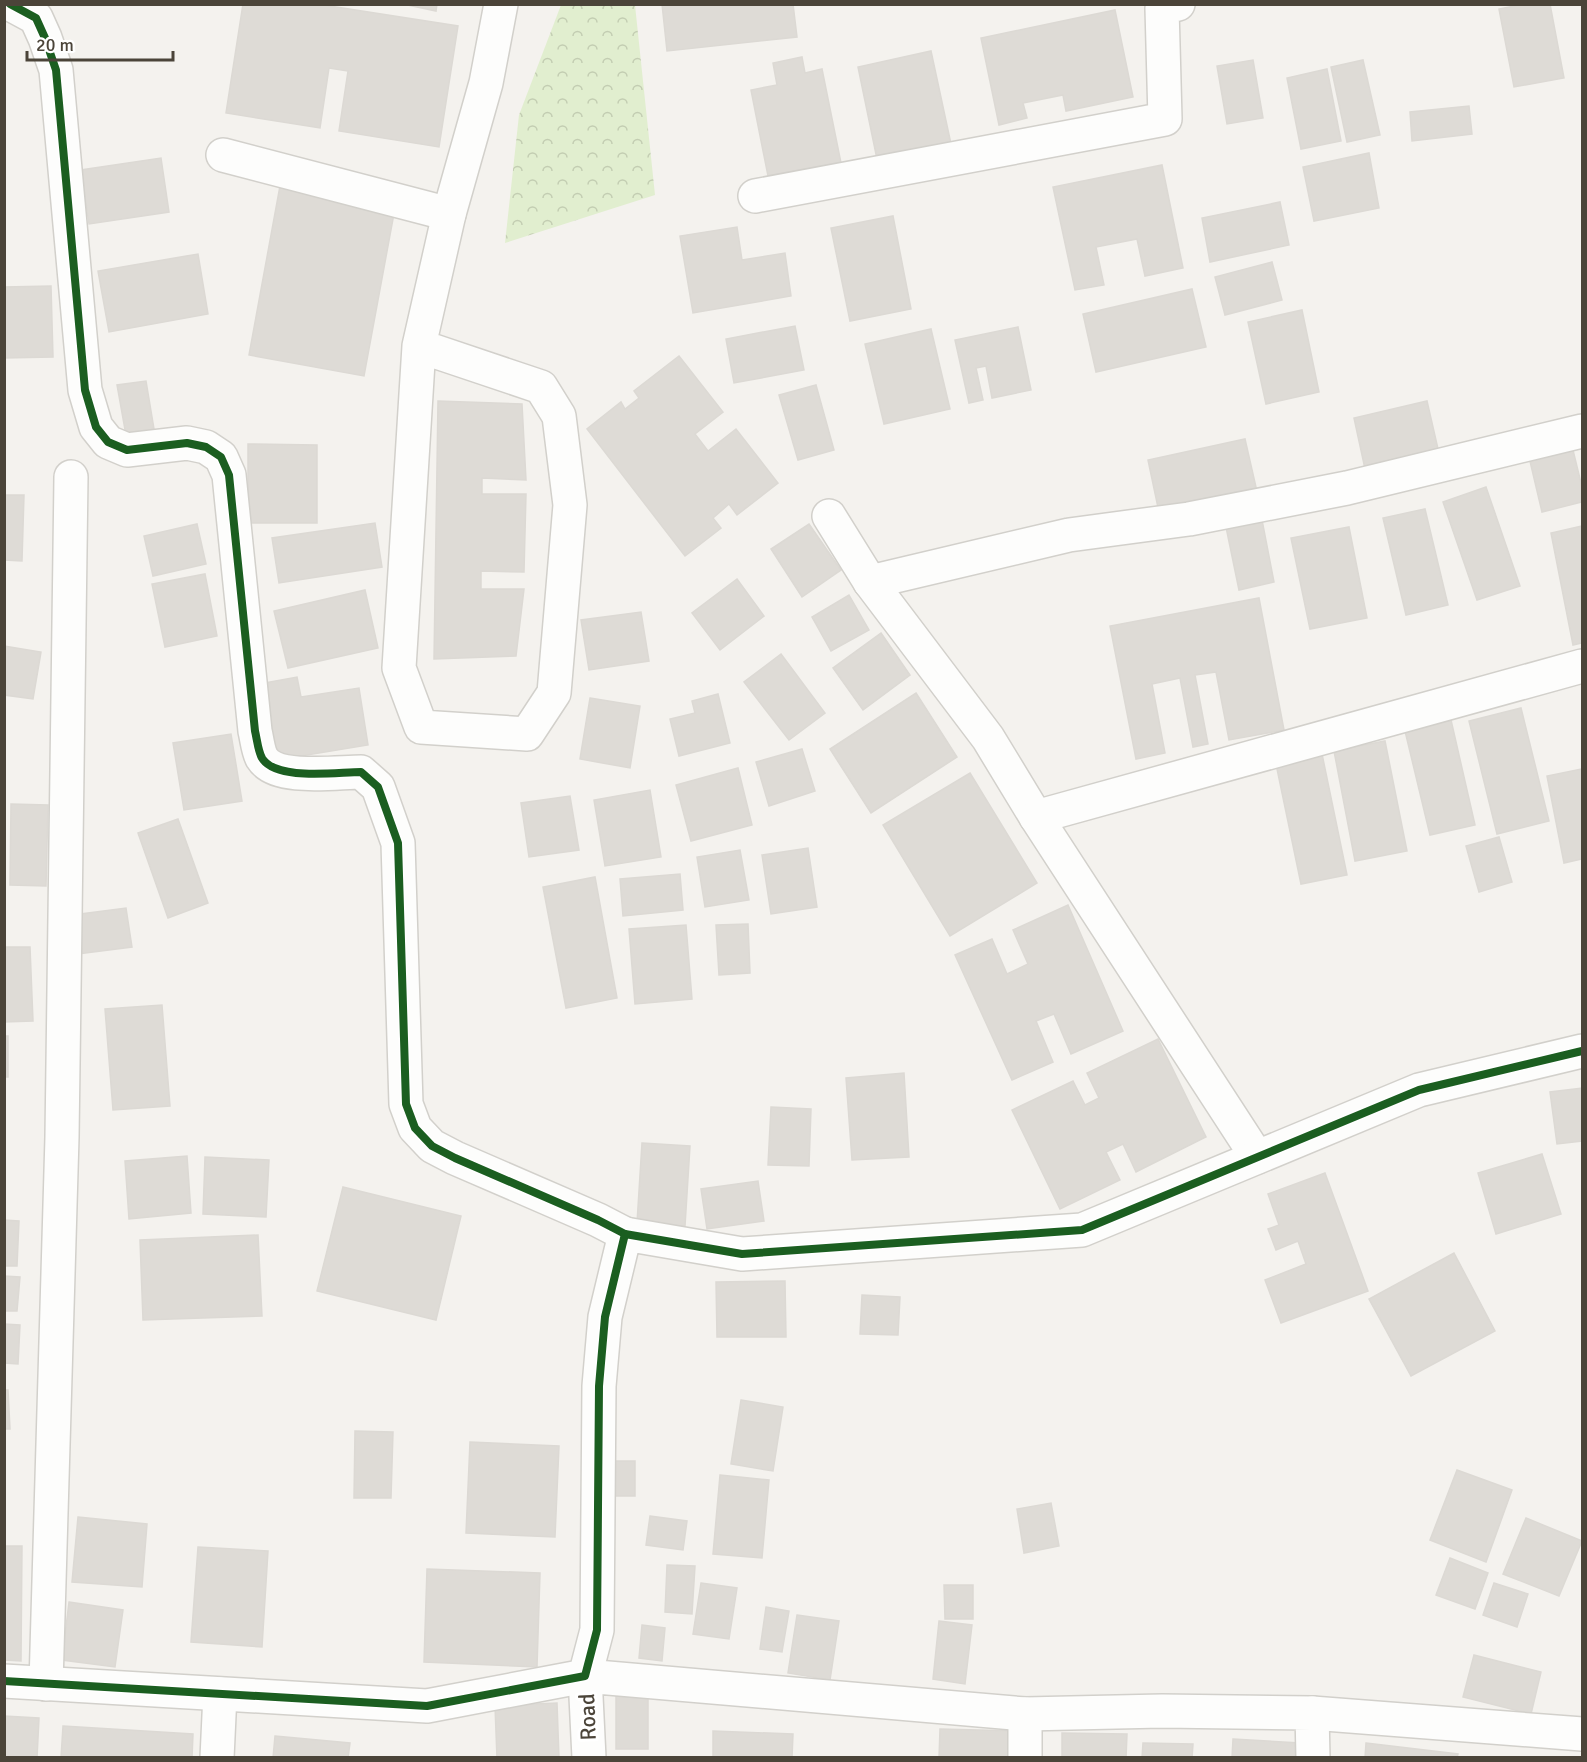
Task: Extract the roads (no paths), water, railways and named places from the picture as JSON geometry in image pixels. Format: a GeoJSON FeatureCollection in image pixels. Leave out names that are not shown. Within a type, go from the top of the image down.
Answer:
{"type":"FeatureCollection","features":[{"type":"Feature","properties":{"kind":"street"},"geometry":{"type":"LineString","coordinates":[[10,4],[36,18],[56,70],[85,390],[96,427],[108,441],[127,450],[187,443],[206,447],[221,457],[229,475],[255,731],[262,758],[273,769],[292,773],[361,772],[378,788],[386,808],[398,843],[406,1104],[415,1128],[432,1146],[625,1234],[742,1254],[1082,1230],[1419,1090],[1582,1051]]}},
{"type":"Feature","properties":{"kind":"street"},"geometry":{"type":"LineString","coordinates":[[419,346],[542,387],[559,416],[570,505],[554,693],[527,734],[421,728],[399,668],[419,346],[449,214],[486,83],[501,4]]}},
{"type":"Feature","properties":{"kind":"street"},"geometry":{"type":"LineString","coordinates":[[756,196],[1165,119],[1162,8],[1178,4]]}},
{"type":"Feature","properties":{"kind":"street"},"geometry":{"type":"LineString","coordinates":[[224,155],[449,214]]}},
{"type":"Feature","properties":{"kind":"street"},"geometry":{"type":"LineString","coordinates":[[870,582],[1069,535],[1189,519],[1347,488],[1582,431]]}},
{"type":"Feature","properties":{"kind":"street"},"geometry":{"type":"LineString","coordinates":[[46,1684],[62,1137],[71,477]]}},
{"type":"Feature","properties":{"kind":"street"},"geometry":{"type":"LineString","coordinates":[[829,516],[870,582],[988,738],[1036,817],[1257,1157]]}},
{"type":"Feature","properties":{"kind":"street"},"geometry":{"type":"LineString","coordinates":[[1036,817],[1582,666]]}},
{"type":"Feature","properties":{"kind":"street","name":"Road"},"geometry":{"type":"LineString","coordinates":[[589,1758],[585,1676],[597,1630],[599,1386],[605,1317],[625,1234]]}},
{"type":"Feature","properties":{"kind":"street"},"geometry":{"type":"LineString","coordinates":[[4,1681],[427,1706],[585,1676],[1025,1714],[1162,1711],[1312,1713],[1582,1734]]}},
{"type":"Feature","properties":{"kind":"street"},"geometry":{"type":"LineString","coordinates":[[216,1758],[220,1694]]}},
{"type":"Feature","properties":{"kind":"street"},"geometry":{"type":"LineString","coordinates":[[1312,1713],[1313,1758]]}},
{"type":"Feature","properties":{"kind":"street"},"geometry":{"type":"LineString","coordinates":[[1024,1758],[1025,1714]]}}]}
